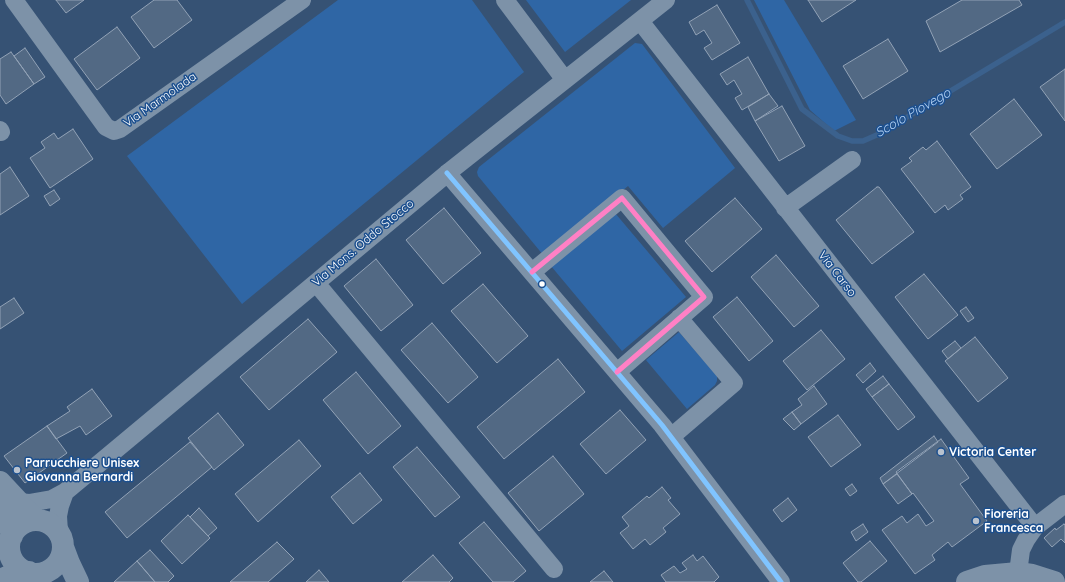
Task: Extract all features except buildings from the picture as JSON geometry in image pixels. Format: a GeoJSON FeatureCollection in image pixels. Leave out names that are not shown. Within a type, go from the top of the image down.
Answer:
{"type":"FeatureCollection","features":[{"type":"Feature","properties":{"kind":"street","name":"Via Marmolada"},"geometry":{"type":"LineString","coordinates":[[14,0],[106,127],[114,131],[120,129],[302,0]]}},
{"type":"Feature","properties":{"kind":"street"},"geometry":{"type":"LineString","coordinates":[[505,0],[565,80]]}},
{"type":"Feature","properties":{"kind":"street","name":"Via Mons. Oddo Stocco"},"geometry":{"type":"LineString","coordinates":[[9,503],[29,503],[59,496],[447,173],[666,0]]}},
{"type":"Feature","properties":{"kind":"street","name":"Via Carso"},"geometry":{"type":"LineString","coordinates":[[640,21],[1035,527]]}},
{"type":"Feature","properties":{"kind":"street"},"geometry":{"type":"LineString","coordinates":[[785,208],[852,160]]}},
{"type":"Feature","properties":{"kind":"street"},"geometry":{"type":"LineString","coordinates":[[447,173],[671,437],[781,582]]}},
{"type":"Feature","properties":{"kind":"street"},"geometry":{"type":"LineString","coordinates":[[532,272],[622,198],[704,297],[617,372]]}},
{"type":"Feature","properties":{"kind":"street"},"geometry":{"type":"LineString","coordinates":[[316,283],[554,569]]}},
{"type":"Feature","properties":{"kind":"street"},"geometry":{"type":"LineString","coordinates":[[671,437],[734,383],[679,318]]}},
{"type":"Feature","properties":{"kind":"street"},"geometry":{"type":"LineString","coordinates":[[0,482],[9,503],[10,523],[7,550],[17,566],[35,573],[53,568],[60,559],[61,540],[58,516],[60,506],[59,496]]}},
{"type":"Feature","properties":{"kind":"street"},"geometry":{"type":"LineString","coordinates":[[7,550],[15,530],[25,522],[38,520],[59,496]]}},
{"type":"Feature","properties":{"kind":"street"},"geometry":{"type":"LineString","coordinates":[[9,503],[38,520],[51,524],[61,540],[69,563],[78,582]]}},
{"type":"Feature","properties":{"kind":"street"},"geometry":{"type":"LineString","coordinates":[[1018,573],[1020,550],[1026,540],[1035,527],[1065,504]]}},
{"type":"Feature","properties":{"kind":"street"},"geometry":{"type":"LineString","coordinates":[[0,580],[14,574],[35,573],[55,575],[70,582]]}},
{"type":"Feature","properties":{"kind":"street"},"geometry":{"type":"LineString","coordinates":[[967,582],[985,576],[1018,573],[1032,575],[1054,582]]}},
{"type":"Feature","properties":{"kind":"shaded area"},"geometry":{"type":"Polygon","coordinates":[[[338,0],[472,0],[524,72],[242,304],[127,156],[338,0]]]}},
{"type":"Feature","properties":{"kind":"shaded area"},"geometry":{"type":"Polygon","coordinates":[[[526,0],[631,0],[565,52],[526,0]]]}},
{"type":"Feature","properties":{"kind":"shaded area"},"geometry":{"type":"Polygon","coordinates":[[[754,0],[784,0],[856,120],[834,131],[810,110],[754,0]]]}},
{"type":"Feature","properties":{"kind":"shaded area"},"geometry":{"type":"Polygon","coordinates":[[[635,43],[642,44],[735,168],[663,228],[628,186],[544,256],[478,176],[477,172],[479,167],[635,43]]]}},
{"type":"Feature","properties":{"kind":"shaded area"},"geometry":{"type":"Polygon","coordinates":[[[615,213],[686,297],[622,351],[551,266],[615,213]]]}},
{"type":"Feature","properties":{"kind":"shaded area"},"geometry":{"type":"Polygon","coordinates":[[[679,332],[717,376],[715,385],[687,409],[646,360],[679,332]]]}},
{"type":"Feature","properties":{"kind":"waterway","name":"Scolo Piovego"},"geometry":{"type":"LineString","coordinates":[[747,0],[802,109],[838,136],[852,141],[863,141],[879,134],[1065,22]]}},
{"type":"Feature","properties":{"kind":"transit line"},"geometry":{"type":"LineString","coordinates":[[447,173],[662,425],[781,582]]}},
{"type":"Feature","properties":{"kind":"transit line"},"geometry":{"type":"LineString","coordinates":[[532,272],[622,198],[704,297],[617,372]]}},
{"type":"Feature","properties":{"kind":"place","name":"Victoria Center"},"geometry":{"type":"Point","coordinates":[941,452]}},
{"type":"Feature","properties":{"kind":"place","name":"Parrucchiere Unisex Giovanna Bernardi"},"geometry":{"type":"Point","coordinates":[17,470]}},
{"type":"Feature","properties":{"kind":"place","name":"Fioreria Francesca"},"geometry":{"type":"Point","coordinates":[976,521]}}]}
